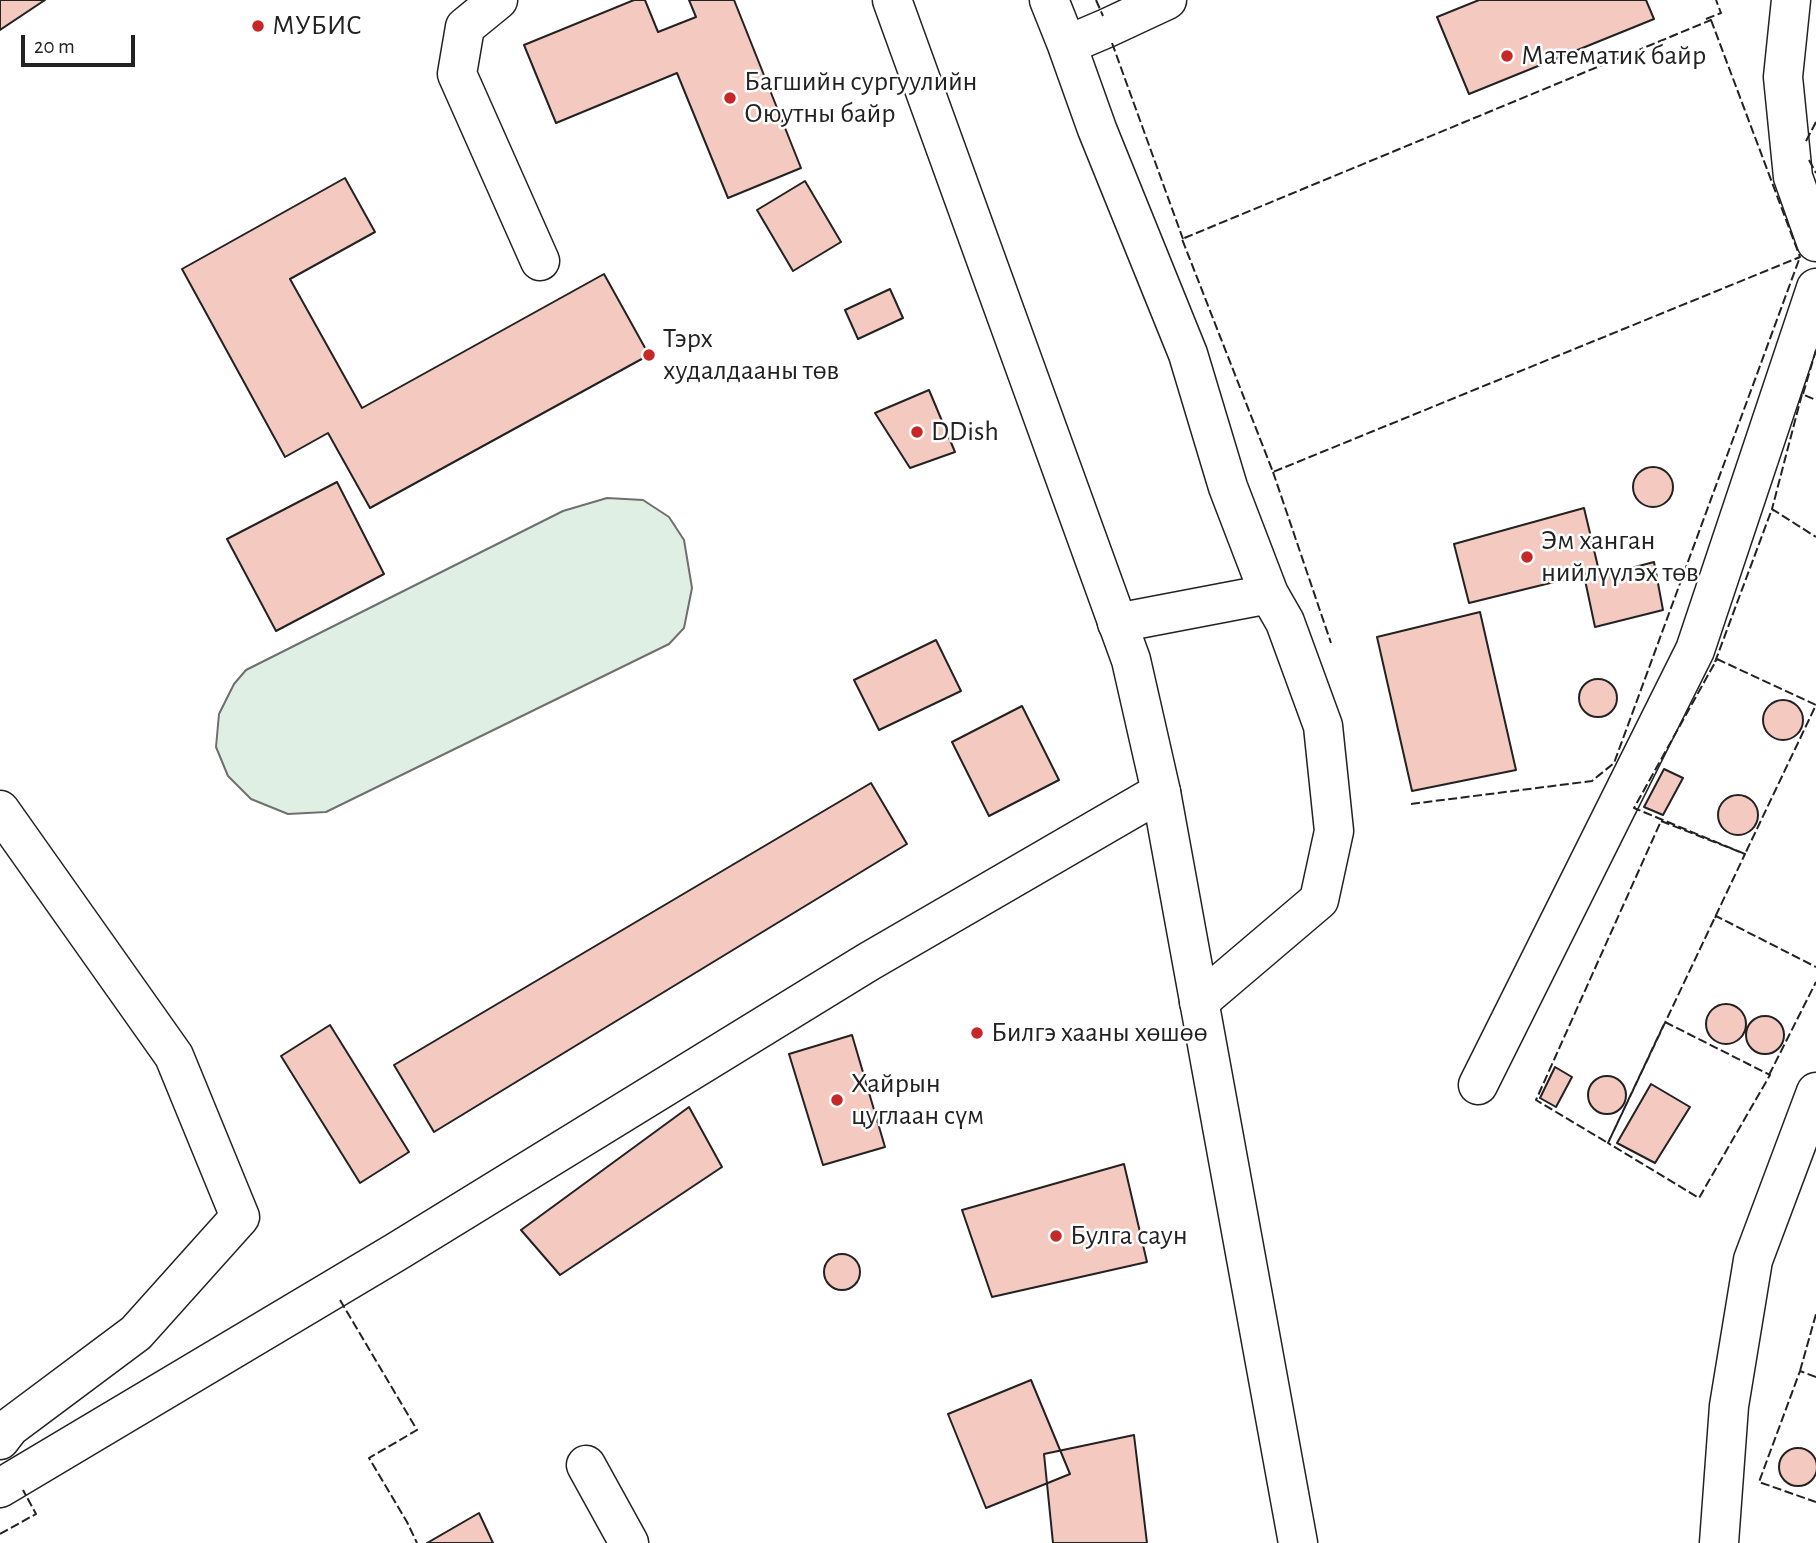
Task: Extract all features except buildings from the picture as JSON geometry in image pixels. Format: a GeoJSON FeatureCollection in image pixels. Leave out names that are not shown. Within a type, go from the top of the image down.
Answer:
{"type":"FeatureCollection","features":[{"type":"Feature","properties":{"kind":"main road"},"geometry":{"type":"LineString","coordinates":[[498,0],[465,27],[457,74],[540,261]]}},
{"type":"Feature","properties":{"kind":"main road"},"geometry":{"type":"LineString","coordinates":[[892,0],[1131,660],[1161,792],[1298,1543]]}},
{"type":"Feature","properties":{"kind":"main road"},"geometry":{"type":"LineString","coordinates":[[1049,0],[1106,152],[1188,354],[1228,487],[1269,594],[1285,622],[1323,726],[1334,831],[1319,900],[1199,1002]]}},
{"type":"Feature","properties":{"kind":"main road"},"geometry":{"type":"LineString","coordinates":[[1067,45],[1167,0]]}},
{"type":"Feature","properties":{"kind":"main road"},"geometry":{"type":"LineString","coordinates":[[1791,0],[1783,77],[1793,177],[1816,242]]}},
{"type":"Feature","properties":{"kind":"main road"},"geometry":{"type":"LineString","coordinates":[[1478,1085],[1695,650],[1816,288]]}},
{"type":"Feature","properties":{"kind":"main road"},"geometry":{"type":"LineString","coordinates":[[1117,623],[1269,594]]}},
{"type":"Feature","properties":{"kind":"main road"},"geometry":{"type":"LineString","coordinates":[[0,1488],[408,1244],[868,962],[1161,792]]}},
{"type":"Feature","properties":{"kind":"main road"},"geometry":{"type":"LineString","coordinates":[[0,810],[174,1056],[240,1217],[136,1333],[10,1427],[0,1440]]}},
{"type":"Feature","properties":{"kind":"main road"},"geometry":{"type":"LineString","coordinates":[[1719,1543],[1729,1406],[1753,1260],[1816,1092]]}},
{"type":"Feature","properties":{"kind":"main road"},"geometry":{"type":"LineString","coordinates":[[586,1465],[629,1543]]}},
{"type":"Feature","properties":{"kind":"green space"},"geometry":{"type":"Polygon","coordinates":[[[607,498],[643,500],[669,517],[684,540],[692,588],[684,628],[669,644],[326,812],[288,814],[251,799],[228,776],[216,747],[219,714],[234,684],[246,670],[563,511],[607,498]]]}},
{"type":"Feature","properties":{"kind":"fence"},"geometry":{"type":"LineString","coordinates":[[1096,0],[1103,16]]}},
{"type":"Feature","properties":{"kind":"fence"},"geometry":{"type":"LineString","coordinates":[[1706,19],[1721,13],[1716,0]]}},
{"type":"Feature","properties":{"kind":"fence"},"geometry":{"type":"LineString","coordinates":[[1711,20],[1800,257],[1273,472],[1182,239],[1711,20]]}},
{"type":"Feature","properties":{"kind":"fence"},"geometry":{"type":"LineString","coordinates":[[1112,43],[1183,239]]}},
{"type":"Feature","properties":{"kind":"fence"},"geometry":{"type":"LineString","coordinates":[[1806,141],[1816,122]]}},
{"type":"Feature","properties":{"kind":"fence"},"geometry":{"type":"LineString","coordinates":[[1809,160],[1816,173]]}},
{"type":"Feature","properties":{"kind":"fence"},"geometry":{"type":"LineString","coordinates":[[1411,804],[1592,781],[1614,763],[1800,257],[1798,258]]}},
{"type":"Feature","properties":{"kind":"fence"},"geometry":{"type":"LineString","coordinates":[[1803,394],[1816,350]]}},
{"type":"Feature","properties":{"kind":"fence"},"geometry":{"type":"LineString","coordinates":[[1774,511],[1772,509],[1802,394],[1816,400]]}},
{"type":"Feature","properties":{"kind":"fence"},"geometry":{"type":"LineString","coordinates":[[1273,472],[1331,643]]}},
{"type":"Feature","properties":{"kind":"fence"},"geometry":{"type":"LineString","coordinates":[[1715,662],[1772,509],[1816,537]]}},
{"type":"Feature","properties":{"kind":"fence"},"geometry":{"type":"LineString","coordinates":[[1717,659],[1816,705],[1745,854],[1634,808],[1717,659]]}},
{"type":"Feature","properties":{"kind":"fence"},"geometry":{"type":"LineString","coordinates":[[1661,821],[1745,854],[1608,1143],[1536,1100],[1661,821]]}},
{"type":"Feature","properties":{"kind":"fence"},"geometry":{"type":"LineString","coordinates":[[1715,918],[1716,916],[1816,967]]}},
{"type":"Feature","properties":{"kind":"fence"},"geometry":{"type":"LineString","coordinates":[[1769,1075],[1816,982]]}},
{"type":"Feature","properties":{"kind":"fence"},"geometry":{"type":"LineString","coordinates":[[1665,1022],[1770,1075],[1699,1198],[1608,1143],[1665,1022]]}},
{"type":"Feature","properties":{"kind":"fence"},"geometry":{"type":"LineString","coordinates":[[340,1300],[417,1430],[369,1458],[417,1543]]}},
{"type":"Feature","properties":{"kind":"fence"},"geometry":{"type":"LineString","coordinates":[[1800,1371],[1816,1314]]}},
{"type":"Feature","properties":{"kind":"fence"},"geometry":{"type":"LineString","coordinates":[[1816,1377],[1800,1371],[1759,1482],[1816,1502]]}},
{"type":"Feature","properties":{"kind":"fence"},"geometry":{"type":"LineString","coordinates":[[0,1534],[36,1514],[23,1490]]}},
{"type":"Feature","properties":{"kind":"place","name":"МУБИС"},"geometry":{"type":"Point","coordinates":[258,26]}},
{"type":"Feature","properties":{"kind":"place","name":"Математик байр"},"geometry":{"type":"Point","coordinates":[1507,56]}},
{"type":"Feature","properties":{"kind":"place","name":"Багшийн сургуулийн Оюутны байр"},"geometry":{"type":"Point","coordinates":[730,98]}},
{"type":"Feature","properties":{"kind":"place","name":"Тэрх худалдааны төв"},"geometry":{"type":"Point","coordinates":[649,355]}},
{"type":"Feature","properties":{"kind":"place","name":"DDish"},"geometry":{"type":"Point","coordinates":[917,432]}},
{"type":"Feature","properties":{"kind":"place","name":"Эм ханган нийлүүлэх төв"},"geometry":{"type":"Point","coordinates":[1527,557]}},
{"type":"Feature","properties":{"kind":"place","name":"Билгэ хааны хөшөө"},"geometry":{"type":"Point","coordinates":[977,1033]}},
{"type":"Feature","properties":{"kind":"place","name":"Хайрын цуглаан сүм"},"geometry":{"type":"Point","coordinates":[837,1100]}},
{"type":"Feature","properties":{"kind":"place","name":"Булга саун"},"geometry":{"type":"Point","coordinates":[1056,1236]}}]}
